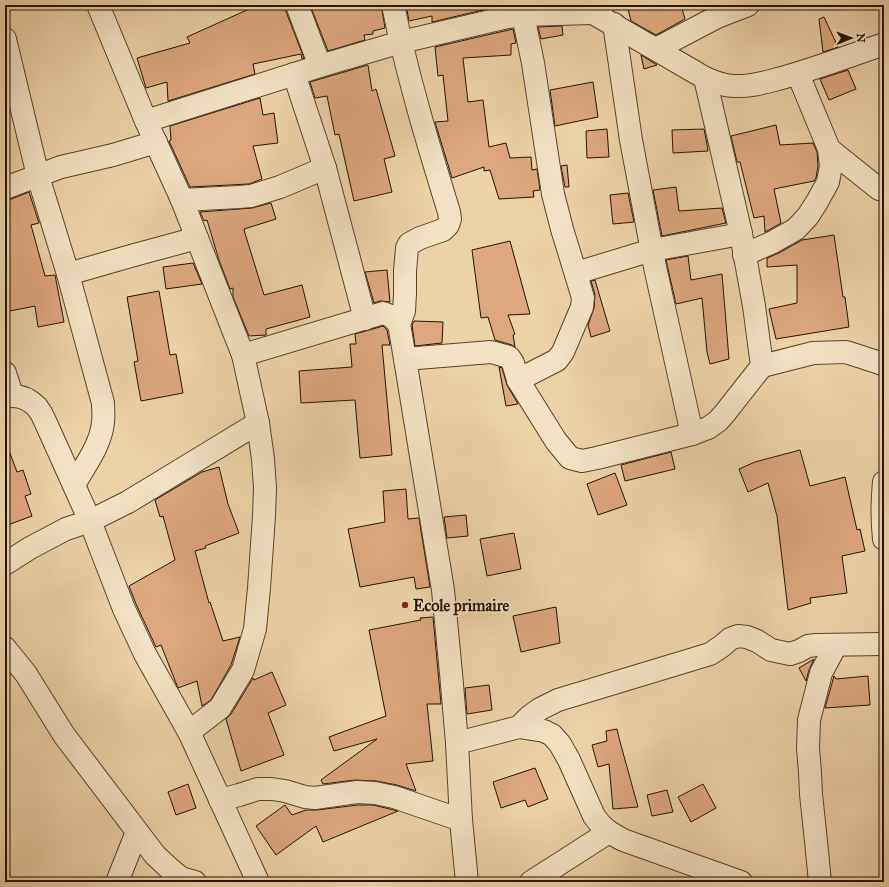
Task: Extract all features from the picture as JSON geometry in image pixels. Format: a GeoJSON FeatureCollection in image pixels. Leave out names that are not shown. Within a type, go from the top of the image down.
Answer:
{"type":"FeatureCollection","features":[{"type":"Feature","properties":{"kind":"street"},"geometry":{"type":"LineString","coordinates":[[98,5],[146,121],[182,200],[244,355],[258,423],[263,459],[265,488],[260,581],[255,629],[243,670],[220,708],[189,732]]}},
{"type":"Feature","properties":{"kind":"street"},"geometry":{"type":"LineString","coordinates":[[297,5],[320,66]]}},
{"type":"Feature","properties":{"kind":"street"},"geometry":{"type":"LineString","coordinates":[[393,5],[401,42],[450,219],[448,225],[443,230],[420,238],[409,244],[407,248],[405,272],[406,294],[404,311],[399,324],[443,590],[457,743],[461,820],[467,882]]}},
{"type":"Feature","properties":{"kind":"street"},"geometry":{"type":"LineString","coordinates":[[656,49],[717,17],[748,5]]}},
{"type":"Feature","properties":{"kind":"street"},"geometry":{"type":"LineString","coordinates":[[146,121],[401,42],[508,17],[523,10],[598,9],[614,24],[705,78],[716,83],[732,86],[746,86],[764,83],[798,74],[884,44]]}},
{"type":"Feature","properties":{"kind":"street"},"geometry":{"type":"LineString","coordinates":[[518,380],[557,360],[563,352],[582,307],[583,298],[553,194],[523,10]]}},
{"type":"Feature","properties":{"kind":"street"},"geometry":{"type":"LineString","coordinates":[[614,24],[631,140],[652,250],[692,434]]}},
{"type":"Feature","properties":{"kind":"street"},"geometry":{"type":"LineString","coordinates":[[5,39],[38,176],[68,274],[103,403],[103,422],[99,439],[74,484]]}},
{"type":"Feature","properties":{"kind":"street"},"geometry":{"type":"LineString","coordinates":[[294,74],[325,168],[365,319]]}},
{"type":"Feature","properties":{"kind":"street"},"geometry":{"type":"LineString","coordinates":[[744,255],[773,242],[796,229],[808,216],[828,182],[831,166],[828,149],[798,74]]}},
{"type":"Feature","properties":{"kind":"street"},"geometry":{"type":"LineString","coordinates":[[705,78],[741,234],[754,306],[762,366]]}},
{"type":"Feature","properties":{"kind":"street"},"geometry":{"type":"LineString","coordinates":[[5,188],[61,167],[156,142]]}},
{"type":"Feature","properties":{"kind":"street"},"geometry":{"type":"LineString","coordinates":[[828,149],[879,189],[884,190]]}},
{"type":"Feature","properties":{"kind":"street"},"geometry":{"type":"LineString","coordinates":[[182,200],[251,196],[280,187],[325,168]]}},
{"type":"Feature","properties":{"kind":"street"},"geometry":{"type":"LineString","coordinates":[[576,273],[652,250],[741,234]]}},
{"type":"Feature","properties":{"kind":"street"},"geometry":{"type":"LineString","coordinates":[[68,274],[197,238]]}},
{"type":"Feature","properties":{"kind":"street"},"geometry":{"type":"LineString","coordinates":[[244,355],[383,313],[391,316],[399,324]]}},
{"type":"Feature","properties":{"kind":"street"},"geometry":{"type":"LineString","coordinates":[[405,359],[491,352],[508,357],[513,363],[518,380],[556,441],[570,458],[582,461],[692,434],[708,428],[718,421],[762,366],[813,353],[846,352],[884,365]]}},
{"type":"Feature","properties":{"kind":"street"},"geometry":{"type":"LineString","coordinates":[[5,373],[9,396],[25,398],[37,408],[46,421],[90,521],[124,609],[145,654],[189,732],[258,882]]}},
{"type":"Feature","properties":{"kind":"street"},"geometry":{"type":"LineString","coordinates":[[5,564],[30,548],[66,529],[90,521],[128,502],[258,423]]}},
{"type":"Feature","properties":{"kind":"street"},"geometry":{"type":"LineString","coordinates":[[884,482],[884,539]]}},
{"type":"Feature","properties":{"kind":"street"},"geometry":{"type":"LineString","coordinates":[[519,727],[540,709],[558,700],[710,654],[722,646],[730,638],[738,636],[747,636],[771,650],[790,654],[808,646],[884,644]]}},
{"type":"Feature","properties":{"kind":"street"},"geometry":{"type":"LineString","coordinates":[[820,882],[811,794],[808,748],[809,720],[821,673],[836,645]]}},
{"type":"Feature","properties":{"kind":"street"},"geometry":{"type":"LineString","coordinates":[[5,648],[26,674],[64,735],[137,832],[155,854],[170,869],[181,878],[195,882]]}},
{"type":"Feature","properties":{"kind":"street"},"geometry":{"type":"LineString","coordinates":[[457,743],[519,727],[544,731],[552,735],[560,744],[569,760],[594,816],[609,832],[623,840],[734,881]]}},
{"type":"Feature","properties":{"kind":"street"},"geometry":{"type":"LineString","coordinates":[[220,800],[258,789],[272,788],[314,798],[357,792],[375,793],[394,797],[461,820]]}},
{"type":"Feature","properties":{"kind":"street"},"geometry":{"type":"LineString","coordinates":[[117,882],[137,832]]}},
{"type":"Feature","properties":{"kind":"street"},"geometry":{"type":"LineString","coordinates":[[531,882],[609,832]]}},
{"type":"Feature","properties":{"kind":"building"},"geometry":{"type":"Polygon","coordinates":[[[258,5],[285,5],[285,9],[304,58],[302,59],[301,54],[253,64],[255,74],[168,101],[167,82],[146,88],[137,58],[190,43],[187,37],[258,5]]]}},
{"type":"Feature","properties":{"kind":"building"},"geometry":{"type":"Polygon","coordinates":[[[310,5],[381,5],[385,28],[373,31],[373,34],[364,35],[365,40],[328,51],[310,5]]]}},
{"type":"Feature","properties":{"kind":"building"},"geometry":{"type":"Polygon","coordinates":[[[406,5],[504,5],[432,22],[432,16],[409,21],[406,5]]]}},
{"type":"Feature","properties":{"kind":"building"},"geometry":{"type":"Polygon","coordinates":[[[627,5],[681,5],[685,19],[656,35],[631,21],[627,5]]]}},
{"type":"Feature","properties":{"kind":"building"},"geometry":{"type":"Polygon","coordinates":[[[824,17],[838,47],[823,52],[819,19],[824,17]]]}},
{"type":"Feature","properties":{"kind":"building"},"geometry":{"type":"Polygon","coordinates":[[[562,26],[563,35],[541,39],[538,27],[562,26]]]}},
{"type":"Feature","properties":{"kind":"building"},"geometry":{"type":"Polygon","coordinates":[[[513,29],[516,43],[511,44],[511,55],[463,58],[468,102],[483,100],[489,147],[506,143],[510,158],[531,157],[532,170],[537,169],[540,190],[533,191],[534,197],[499,199],[490,170],[484,171],[484,167],[452,178],[435,122],[448,121],[443,75],[438,76],[435,47],[513,29]]]}},
{"type":"Feature","properties":{"kind":"building"},"geometry":{"type":"Polygon","coordinates":[[[641,55],[657,65],[644,69],[641,55]]]}},
{"type":"Feature","properties":{"kind":"building"},"geometry":{"type":"Polygon","coordinates":[[[368,65],[372,91],[376,89],[395,156],[384,159],[392,192],[354,201],[339,134],[335,135],[327,96],[315,98],[310,82],[368,65]]]}},
{"type":"Feature","properties":{"kind":"building"},"geometry":{"type":"Polygon","coordinates":[[[848,70],[856,89],[829,100],[820,79],[848,70]]]}},
{"type":"Feature","properties":{"kind":"building"},"geometry":{"type":"Polygon","coordinates":[[[593,82],[598,117],[555,126],[550,90],[593,82]]]}},
{"type":"Feature","properties":{"kind":"building"},"geometry":{"type":"Polygon","coordinates":[[[260,98],[263,115],[274,113],[278,143],[253,146],[262,179],[249,184],[190,187],[169,141],[171,140],[170,126],[260,98]]]}},
{"type":"Feature","properties":{"kind":"building"},"geometry":{"type":"Polygon","coordinates":[[[776,125],[780,145],[813,143],[817,152],[818,166],[814,181],[774,189],[781,223],[765,232],[764,216],[754,218],[740,162],[737,162],[731,136],[776,125]]]}},
{"type":"Feature","properties":{"kind":"building"},"geometry":{"type":"Polygon","coordinates":[[[607,129],[609,157],[587,158],[586,131],[607,129]]]}},
{"type":"Feature","properties":{"kind":"building"},"geometry":{"type":"Polygon","coordinates":[[[704,129],[708,151],[673,153],[672,130],[704,129]]]}},
{"type":"Feature","properties":{"kind":"building"},"geometry":{"type":"Polygon","coordinates":[[[567,165],[569,187],[565,187],[561,166],[567,165]]]}},
{"type":"Feature","properties":{"kind":"building"},"geometry":{"type":"Polygon","coordinates":[[[676,187],[679,211],[722,208],[726,223],[662,236],[653,190],[676,187]]]}},
{"type":"Feature","properties":{"kind":"building"},"geometry":{"type":"Polygon","coordinates":[[[29,192],[39,223],[31,225],[45,276],[55,275],[64,322],[38,327],[35,306],[5,312],[5,200],[9,200],[29,192]]]}},
{"type":"Feature","properties":{"kind":"building"},"geometry":{"type":"Polygon","coordinates":[[[628,193],[634,222],[613,224],[610,195],[628,193]]]}},
{"type":"Feature","properties":{"kind":"building"},"geometry":{"type":"Polygon","coordinates":[[[271,203],[276,219],[244,229],[264,295],[302,285],[310,317],[266,329],[266,335],[249,336],[233,297],[233,288],[230,289],[219,260],[207,220],[204,221],[200,212],[252,208],[271,203]]]}},
{"type":"Feature","properties":{"kind":"building"},"geometry":{"type":"Polygon","coordinates":[[[834,235],[849,327],[776,339],[769,309],[797,303],[797,265],[767,267],[767,258],[802,240],[834,235]]]}},
{"type":"Feature","properties":{"kind":"building"},"geometry":{"type":"Polygon","coordinates":[[[510,241],[530,314],[508,315],[515,334],[513,335],[515,347],[495,340],[488,317],[481,318],[472,250],[510,241]]]}},
{"type":"Feature","properties":{"kind":"building"},"geometry":{"type":"Polygon","coordinates":[[[688,256],[691,280],[722,274],[729,359],[710,364],[707,352],[702,298],[676,304],[666,260],[688,256]]]}},
{"type":"Feature","properties":{"kind":"building"},"geometry":{"type":"Polygon","coordinates":[[[193,263],[202,284],[166,289],[163,267],[193,263]]]}},
{"type":"Feature","properties":{"kind":"building"},"geometry":{"type":"Polygon","coordinates":[[[387,270],[390,302],[380,301],[374,303],[365,272],[387,270]]]}},
{"type":"Feature","properties":{"kind":"building"},"geometry":{"type":"Polygon","coordinates":[[[595,280],[610,331],[591,337],[588,325],[594,308],[595,295],[591,281],[595,280]]]}},
{"type":"Feature","properties":{"kind":"building"},"geometry":{"type":"Polygon","coordinates":[[[159,291],[170,355],[176,354],[183,393],[141,401],[134,362],[138,361],[127,297],[159,291]]]}},
{"type":"Feature","properties":{"kind":"building"},"geometry":{"type":"Polygon","coordinates":[[[414,321],[443,322],[442,343],[415,346],[412,325],[414,321]]]}},
{"type":"Feature","properties":{"kind":"building"},"geometry":{"type":"Polygon","coordinates":[[[383,326],[387,330],[390,345],[382,345],[392,455],[360,458],[355,400],[301,403],[299,371],[352,367],[350,344],[356,344],[355,334],[383,326]]]}},
{"type":"Feature","properties":{"kind":"building"},"geometry":{"type":"Polygon","coordinates":[[[499,367],[502,368],[507,385],[518,404],[506,406],[499,367]]]}},
{"type":"Feature","properties":{"kind":"building"},"geometry":{"type":"Polygon","coordinates":[[[8,448],[17,472],[23,470],[31,494],[25,496],[32,516],[5,526],[5,449],[8,448]]]}},
{"type":"Feature","properties":{"kind":"building"},"geometry":{"type":"Polygon","coordinates":[[[800,450],[810,486],[845,477],[857,530],[860,529],[865,551],[842,556],[847,593],[810,598],[811,603],[788,610],[777,516],[768,483],[748,492],[739,469],[755,462],[800,450]]]}},
{"type":"Feature","properties":{"kind":"building"},"geometry":{"type":"Polygon","coordinates":[[[671,452],[675,469],[625,481],[621,465],[671,452]]]}},
{"type":"Feature","properties":{"kind":"building"},"geometry":{"type":"Polygon","coordinates":[[[219,467],[228,504],[239,533],[205,546],[206,548],[195,551],[209,603],[210,602],[223,641],[240,637],[231,665],[211,700],[202,706],[197,681],[178,688],[161,645],[156,647],[129,586],[175,560],[163,516],[160,517],[155,500],[202,472],[219,467]]]}},
{"type":"Feature","properties":{"kind":"building"},"geometry":{"type":"Polygon","coordinates":[[[615,473],[627,505],[598,515],[587,484],[615,473]]]}},
{"type":"Feature","properties":{"kind":"building"},"geometry":{"type":"Polygon","coordinates":[[[406,489],[408,519],[419,518],[430,587],[416,589],[414,577],[360,587],[348,529],[385,522],[383,491],[406,489]]]}},
{"type":"Feature","properties":{"kind":"building"},"geometry":{"type":"Polygon","coordinates":[[[466,515],[468,536],[447,538],[444,517],[466,515]]]}},
{"type":"Feature","properties":{"kind":"building"},"geometry":{"type":"Polygon","coordinates":[[[514,533],[521,569],[487,576],[480,539],[514,533]]]}},
{"type":"Feature","properties":{"kind":"building"},"geometry":{"type":"Polygon","coordinates":[[[556,607],[560,643],[521,652],[513,616],[556,607]]]}},
{"type":"Feature","properties":{"kind":"building"},"geometry":{"type":"Polygon","coordinates":[[[433,617],[441,704],[427,704],[433,761],[406,764],[416,791],[397,785],[376,781],[355,780],[323,784],[321,780],[377,739],[334,751],[329,737],[386,716],[369,630],[421,620],[420,618],[433,617]]]}},
{"type":"Feature","properties":{"kind":"building"},"geometry":{"type":"Polygon","coordinates":[[[814,659],[809,670],[806,681],[799,668],[814,659]]]}},
{"type":"Feature","properties":{"kind":"building"},"geometry":{"type":"Polygon","coordinates":[[[272,672],[286,705],[268,713],[284,755],[241,771],[226,719],[231,714],[253,678],[254,680],[272,672]]]}},
{"type":"Feature","properties":{"kind":"building"},"geometry":{"type":"Polygon","coordinates":[[[834,676],[836,679],[868,676],[870,705],[825,708],[834,676]]]}},
{"type":"Feature","properties":{"kind":"building"},"geometry":{"type":"Polygon","coordinates":[[[489,685],[492,710],[467,714],[465,688],[489,685]]]}},
{"type":"Feature","properties":{"kind":"building"},"geometry":{"type":"Polygon","coordinates":[[[617,729],[638,807],[613,809],[609,764],[598,767],[592,745],[607,741],[606,731],[617,729]]]}},
{"type":"Feature","properties":{"kind":"building"},"geometry":{"type":"Polygon","coordinates":[[[535,768],[548,799],[528,807],[525,800],[501,808],[493,782],[535,768]]]}},
{"type":"Feature","properties":{"kind":"building"},"geometry":{"type":"Polygon","coordinates":[[[188,784],[196,808],[176,815],[168,792],[188,784]]]}},
{"type":"Feature","properties":{"kind":"building"},"geometry":{"type":"Polygon","coordinates":[[[703,784],[716,808],[691,822],[678,797],[703,784]]]}},
{"type":"Feature","properties":{"kind":"building"},"geometry":{"type":"Polygon","coordinates":[[[667,790],[673,812],[652,816],[647,795],[667,790]]]}},
{"type":"Feature","properties":{"kind":"building"},"geometry":{"type":"Polygon","coordinates":[[[285,805],[292,815],[306,810],[358,805],[373,805],[398,811],[323,842],[316,826],[276,855],[256,826],[285,805]]]}},
{"type":"Feature","properties":{"kind":"place","name":"Ecole primaire"},"geometry":{"type":"Point","coordinates":[405,605]}}]}
